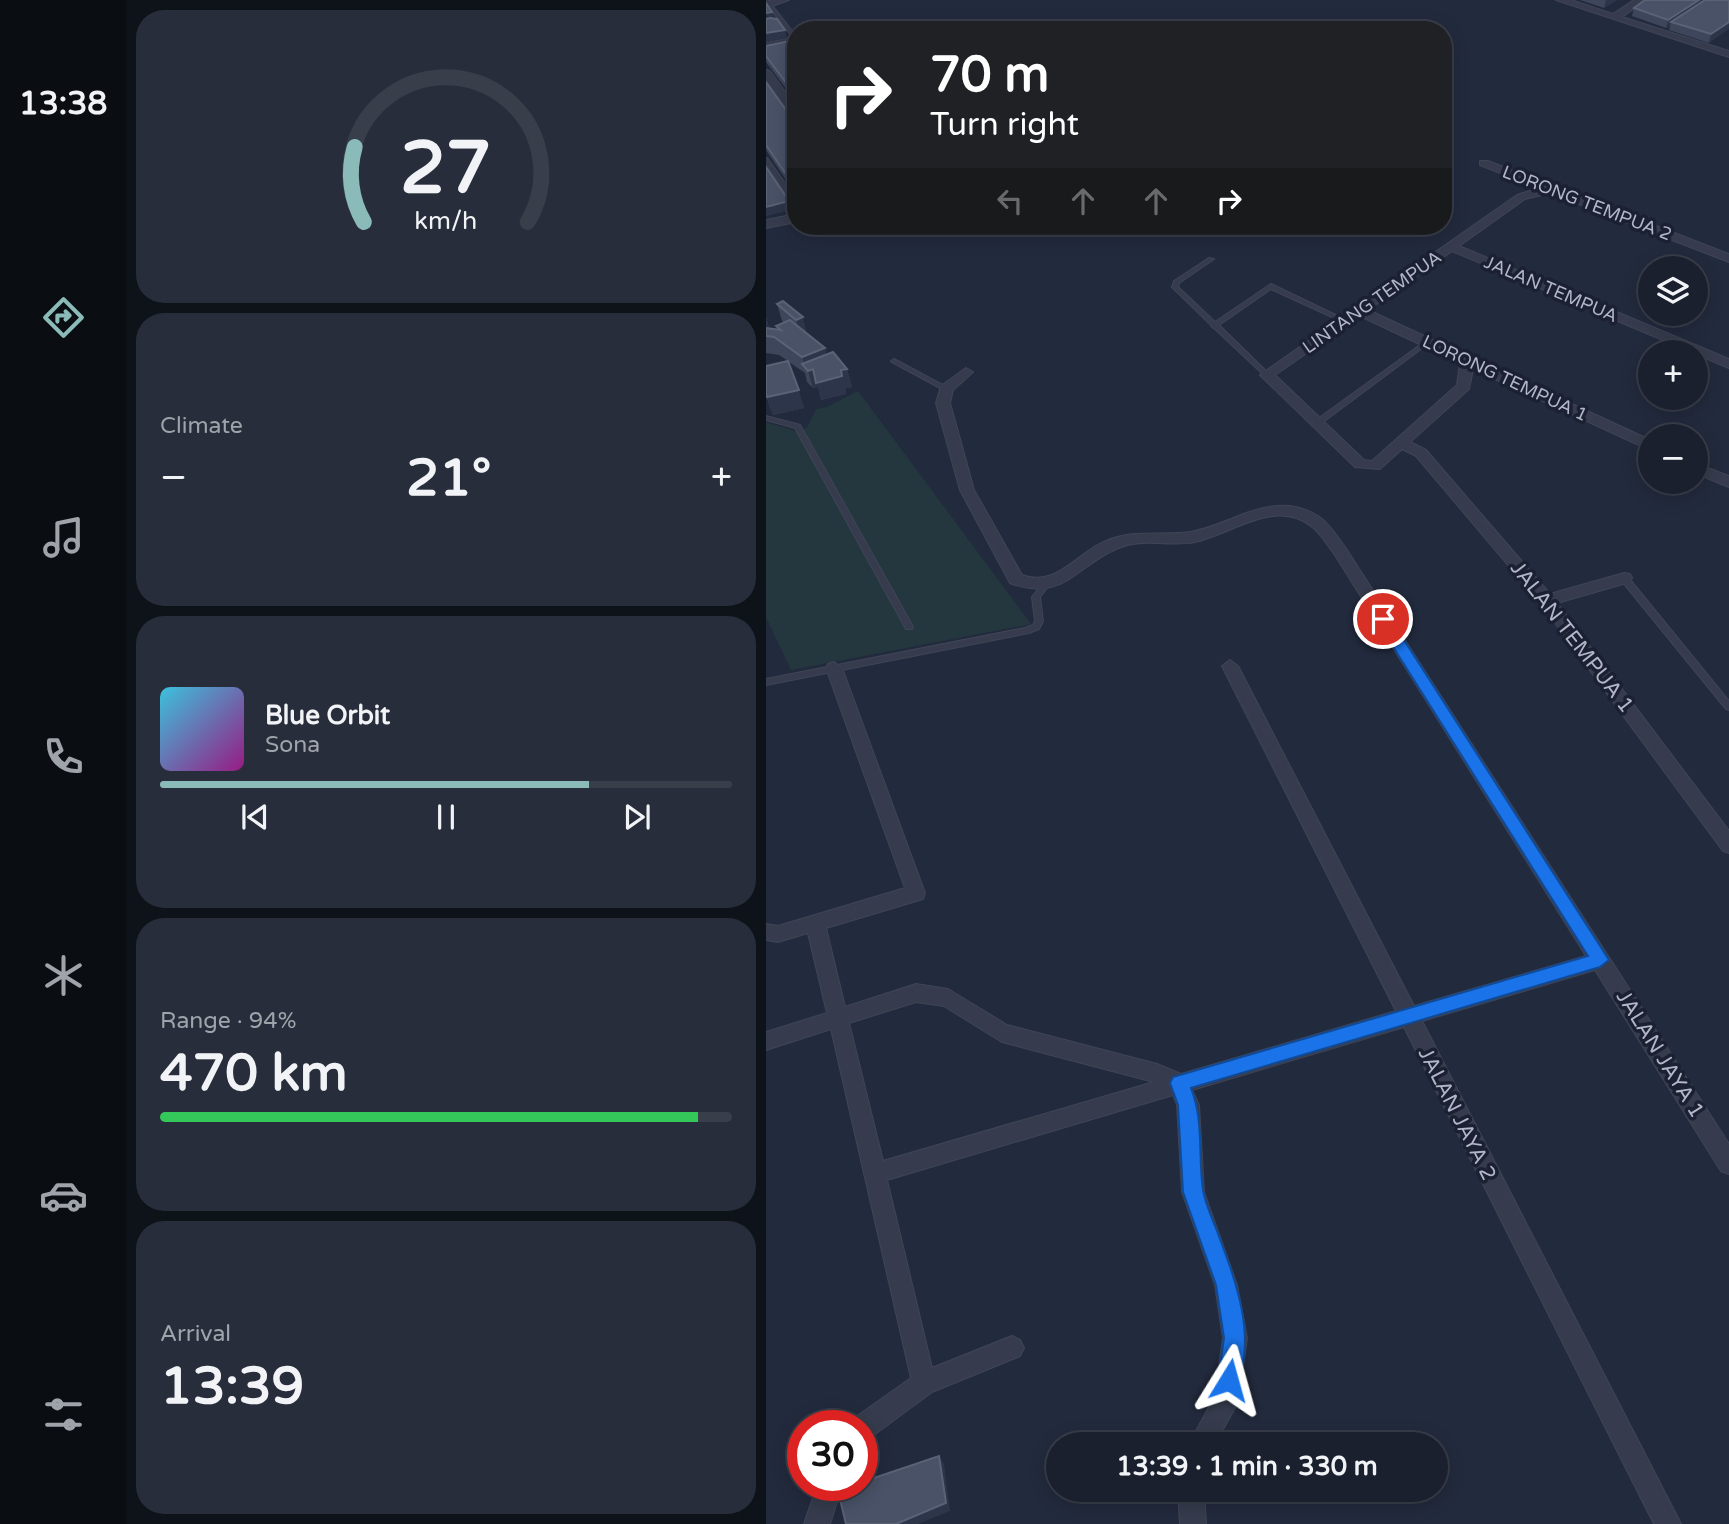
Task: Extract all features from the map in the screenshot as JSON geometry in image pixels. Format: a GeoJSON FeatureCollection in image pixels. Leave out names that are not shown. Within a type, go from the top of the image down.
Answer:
{"type":"FeatureCollection","features":[{"type":"Feature","properties":{"kind":"street"},"geometry":{"type":"LineString","coordinates":[[767,3],[784,0]]}},
{"type":"Feature","properties":{"kind":"street"},"geometry":{"type":"LineString","coordinates":[[1561,0],[1728,54]]}},
{"type":"Feature","properties":{"kind":"street"},"geometry":{"type":"LineString","coordinates":[[1615,17],[1642,0]]}},
{"type":"Feature","properties":{"kind":"street"},"geometry":{"type":"LineString","coordinates":[[766,46],[787,42]]}},
{"type":"Feature","properties":{"kind":"street"},"geometry":{"type":"LineString","coordinates":[[1717,50],[1728,42]]}},
{"type":"Feature","properties":{"kind":"street"},"geometry":{"type":"LineString","coordinates":[[766,74],[787,103]]}},
{"type":"Feature","properties":{"kind":"street","name":"LORONG TEMPUA 2"},"geometry":{"type":"LineString","coordinates":[[1484,163],[1728,258]]}},
{"type":"Feature","properties":{"kind":"street","name":"LINTANG TEMPUA"},"geometry":{"type":"LineString","coordinates":[[1267,375],[1521,197],[1550,189]]}},
{"type":"Feature","properties":{"kind":"street"},"geometry":{"type":"LineString","coordinates":[[766,224],[787,220]]}},
{"type":"Feature","properties":{"kind":"street","name":"JALAN TEMPUA"},"geometry":{"type":"LineString","coordinates":[[1452,247],[1728,364]]}},
{"type":"Feature","properties":{"kind":"street","name":"LORONG TEMPUA 1"},"geometry":{"type":"LineString","coordinates":[[1360,311],[1638,440]]}},
{"type":"Feature","properties":{"kind":"street"},"geometry":{"type":"LineString","coordinates":[[1267,375],[1360,464],[1374,466],[1464,387],[1467,361]]}},
{"type":"Feature","properties":{"kind":"street"},"geometry":{"type":"LineString","coordinates":[[966,372],[946,389],[943,403],[967,490],[1016,579],[1027,584],[1047,583]]}},
{"type":"Feature","properties":{"kind":"street","name":"JALAN TEMPUA 1"},"geometry":{"type":"LineString","coordinates":[[1400,443],[1421,453],[1547,600],[1728,846]]}},
{"type":"Feature","properties":{"kind":"street"},"geometry":{"type":"LineString","coordinates":[[1708,473],[1728,482]]}},
{"type":"Feature","properties":{"kind":"street","name":"JALAN JAYA 1"},"geometry":{"type":"LineString","coordinates":[[1047,583],[1066,577],[1078,570],[1091,554],[1128,538],[1191,538],[1216,532],[1254,514],[1281,509],[1300,512],[1316,522],[1340,551],[1728,1164]]}},
{"type":"Feature","properties":{"kind":"street"},"geometry":{"type":"LineString","coordinates":[[1547,600],[1624,578]]}},
{"type":"Feature","properties":{"kind":"street","name":"JALAN JAYA 2"},"geometry":{"type":"LineString","coordinates":[[1230,666],[1668,1524]]}},
{"type":"Feature","properties":{"kind":"street"},"geometry":{"type":"LineString","coordinates":[[766,932],[778,934],[916,893],[834,668]]}},
{"type":"Feature","properties":{"kind":"street"},"geometry":{"type":"LineString","coordinates":[[816,924],[924,1382]]}},
{"type":"Feature","properties":{"kind":"street"},"geometry":{"type":"LineString","coordinates":[[876,1172],[1600,960]]}},
{"type":"Feature","properties":{"kind":"street"},"geometry":{"type":"LineString","coordinates":[[766,1041],[916,993],[947,998],[1002,1033],[1157,1073],[1179,1083],[1188,1105],[1193,1192],[1226,1285],[1235,1338],[1226,1402],[1208,1432]]}},
{"type":"Feature","properties":{"kind":"street"},"geometry":{"type":"LineString","coordinates":[[878,1416],[924,1382],[1012,1348]]}},
{"type":"Feature","properties":{"kind":"street"},"geometry":{"type":"LineString","coordinates":[[821,1520],[825,1501]]}},
{"type":"Feature","properties":{"kind":"street"},"geometry":{"type":"LineString","coordinates":[[1192,1502],[1193,1524]]}},
{"type":"Feature","properties":{"kind":"lane"},"geometry":{"type":"LineString","coordinates":[[767,3],[787,28]]}},
{"type":"Feature","properties":{"kind":"lane"},"geometry":{"type":"LineString","coordinates":[[774,23],[782,22]]}},
{"type":"Feature","properties":{"kind":"lane"},"geometry":{"type":"LineString","coordinates":[[766,160],[787,191]]}},
{"type":"Feature","properties":{"kind":"lane"},"geometry":{"type":"LineString","coordinates":[[1211,259],[1175,284],[1214,326],[1267,375]]}},
{"type":"Feature","properties":{"kind":"lane"},"geometry":{"type":"LineString","coordinates":[[1214,326],[1271,286],[1345,321]]}},
{"type":"Feature","properties":{"kind":"lane"},"geometry":{"type":"LineString","coordinates":[[1317,423],[1427,342]]}},
{"type":"Feature","properties":{"kind":"lane"},"geometry":{"type":"LineString","coordinates":[[894,361],[946,389]]}},
{"type":"Feature","properties":{"kind":"lane"},"geometry":{"type":"LineString","coordinates":[[766,418],[798,427],[909,627]]}},
{"type":"Feature","properties":{"kind":"lane"},"geometry":{"type":"LineString","coordinates":[[1624,578],[1728,707]]}},
{"type":"Feature","properties":{"kind":"lane"},"geometry":{"type":"LineString","coordinates":[[766,682],[1036,627],[1039,621],[1036,597],[1047,583]]}},
{"type":"Feature","properties":{"kind":"shaded area"},"geometry":{"type":"Polygon","coordinates":[[[858,391],[1031,624],[791,670],[766,617],[766,422],[795,431],[807,428],[816,409],[827,407],[858,391]]]}},
{"type":"Feature","properties":{"kind":"building"},"geometry":{"type":"Polygon","coordinates":[[[1645,0],[1699,0],[1668,20],[1634,8],[1645,0]]]}},
{"type":"Feature","properties":{"kind":"building"},"geometry":{"type":"Polygon","coordinates":[[[1705,0],[1729,0],[1729,22],[1711,34],[1671,22],[1705,0]]]}},
{"type":"Feature","properties":{"kind":"building"},"geometry":{"type":"Polygon","coordinates":[[[766,19],[777,19],[785,30],[766,33],[766,19]]]}},
{"type":"Feature","properties":{"kind":"building"},"geometry":{"type":"Polygon","coordinates":[[[787,42],[787,84],[766,56],[766,46],[787,42]]]}},
{"type":"Feature","properties":{"kind":"building"},"geometry":{"type":"Polygon","coordinates":[[[766,82],[787,111],[787,176],[766,145],[766,82]]]}},
{"type":"Feature","properties":{"kind":"building"},"geometry":{"type":"Polygon","coordinates":[[[766,167],[787,202],[766,207],[766,167]]]}},
{"type":"Feature","properties":{"kind":"building"},"geometry":{"type":"Polygon","coordinates":[[[783,301],[803,317],[796,320],[777,304],[783,301]]]}},
{"type":"Feature","properties":{"kind":"building"},"geometry":{"type":"Polygon","coordinates":[[[790,320],[825,348],[802,357],[774,337],[766,336],[766,328],[781,330],[776,326],[790,320]]]}},
{"type":"Feature","properties":{"kind":"building"},"geometry":{"type":"Polygon","coordinates":[[[833,352],[847,369],[841,370],[842,376],[816,383],[813,369],[808,371],[802,364],[833,352]]]}},
{"type":"Feature","properties":{"kind":"building"},"geometry":{"type":"Polygon","coordinates":[[[788,361],[799,390],[767,397],[766,366],[788,361]]]}},
{"type":"Feature","properties":{"kind":"building"},"geometry":{"type":"Polygon","coordinates":[[[939,1456],[946,1503],[896,1524],[846,1524],[840,1501],[878,1501],[878,1477],[939,1456]]]}},
{"type":"Feature","properties":{"kind":"route"},"geometry":{"type":"LineString","coordinates":[[1229,1380],[1235,1338],[1226,1285],[1193,1192],[1188,1105],[1179,1083],[1600,960],[1383,619]]}}]}
